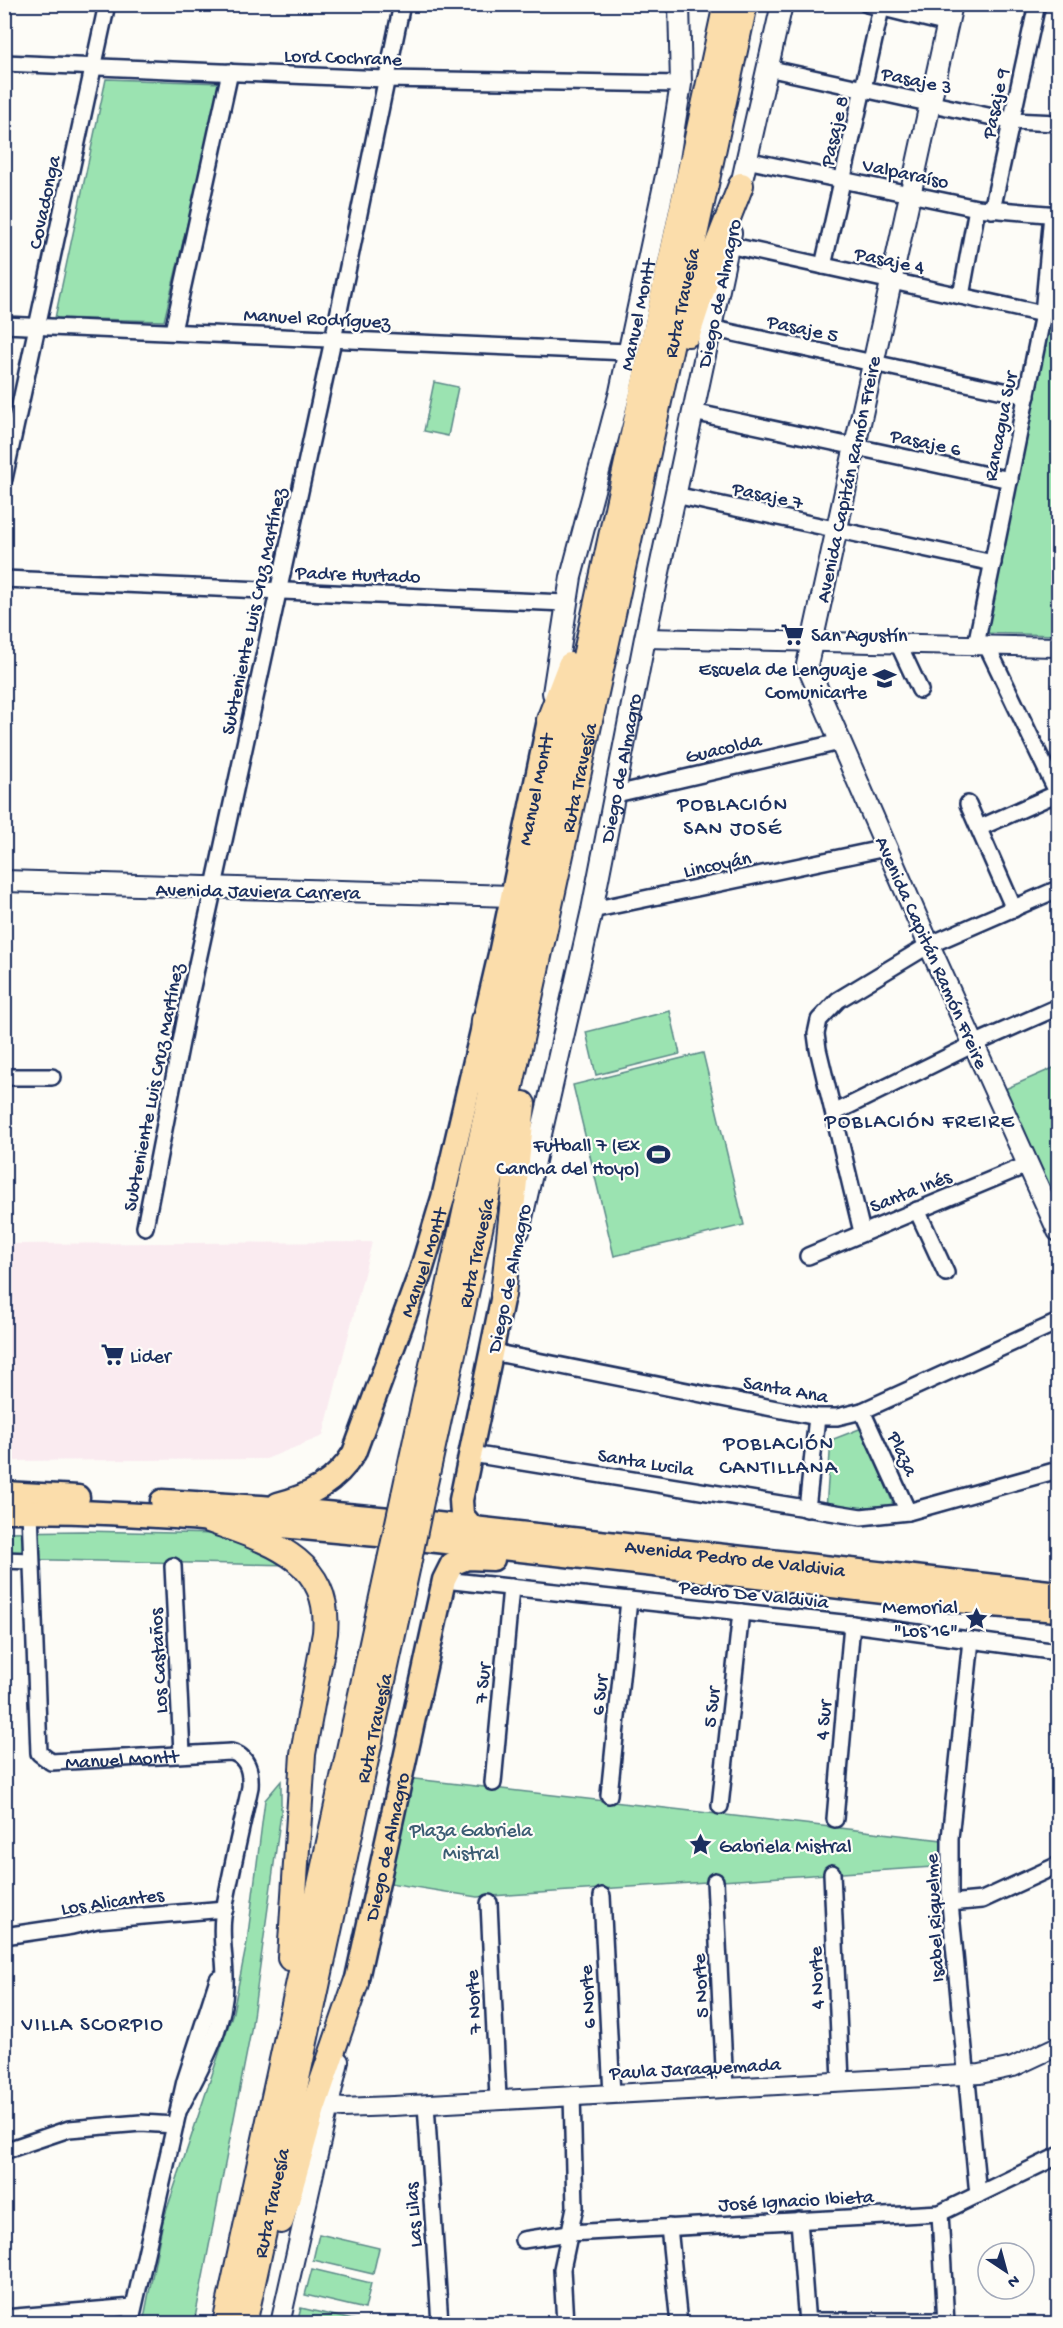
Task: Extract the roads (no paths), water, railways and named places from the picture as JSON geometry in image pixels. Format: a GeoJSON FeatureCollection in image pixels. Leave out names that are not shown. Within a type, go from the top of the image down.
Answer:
{"type":"FeatureCollection","features":[{"type":"Feature","properties":{"kind":"highway","name":"Ruta Travesía"},"geometry":{"type":"LineString","coordinates":[[244,2324],[413,1496],[474,1167],[726,4]]}},
{"type":"Feature","properties":{"kind":"highway","name":"Ruta Travesía"},"geometry":{"type":"LineString","coordinates":[[413,1496],[529,1012],[745,4]]}},
{"type":"Feature","properties":{"kind":"highway"},"geometry":{"type":"LineString","coordinates":[[656,417],[677,370],[715,251],[741,185]]}},
{"type":"Feature","properties":{"kind":"highway"},"geometry":{"type":"LineString","coordinates":[[549,720],[597,596]]}},
{"type":"Feature","properties":{"kind":"highway"},"geometry":{"type":"LineString","coordinates":[[503,1295],[525,1081],[529,1012]]}},
{"type":"Feature","properties":{"kind":"highway"},"geometry":{"type":"LineString","coordinates":[[474,1167],[484,1020]]}},
{"type":"Feature","properties":{"kind":"highway"},"geometry":{"type":"LineString","coordinates":[[209,1520],[265,1541],[294,1557],[316,1581],[326,1609],[325,1633],[300,1779],[287,2033]]}},
{"type":"Feature","properties":{"kind":"highway","name":"Ruta Travesía"},"geometry":{"type":"LineString","coordinates":[[225,2324],[287,2033],[399,1563]]}},
{"type":"Feature","properties":{"kind":"highway"},"geometry":{"type":"LineString","coordinates":[[250,2324],[313,2108],[356,1983]]}},
{"type":"Feature","properties":{"kind":"main road","name":"Manuel Montt"},"geometry":{"type":"LineString","coordinates":[[261,1507],[300,1498],[323,1486],[343,1470],[359,1444],[431,1239],[512,896],[549,720],[566,603],[628,352],[667,171],[681,84],[679,4]]}},
{"type":"Feature","properties":{"kind":"main road","name":"Diego de Almagro"},"geometry":{"type":"LineString","coordinates":[[473,1528],[465,1519],[460,1506],[503,1295],[592,910],[645,638],[710,328],[782,4]]}},
{"type":"Feature","properties":{"kind":"main road","name":"Avenida Capitán Ramón Freire"},"geometry":{"type":"LineString","coordinates":[[950,14],[807,659],[808,671],[1059,1231]]}},
{"type":"Feature","properties":{"kind":"main road","name":"Avenida Javiera Carrera"},"geometry":{"type":"LineString","coordinates":[[4,881],[213,889],[512,896]]}},
{"type":"Feature","properties":{"kind":"main road"},"geometry":{"type":"LineString","coordinates":[[4,1493],[261,1507],[409,1529]]}},
{"type":"Feature","properties":{"kind":"main road"},"geometry":{"type":"LineString","coordinates":[[4,1511],[95,1512],[209,1520],[409,1529]]}},
{"type":"Feature","properties":{"kind":"main road","name":"Avenida Pedro de Valdivia"},"geometry":{"type":"LineString","coordinates":[[409,1529],[473,1528],[1018,1591],[1059,1593]]}},
{"type":"Feature","properties":{"kind":"main road","name":"Avenida Pedro de Valdivia"},"geometry":{"type":"LineString","coordinates":[[409,1529],[648,1564],[1028,1609],[1059,1610]]}},
{"type":"Feature","properties":{"kind":"main road"},"geometry":{"type":"LineString","coordinates":[[444,1580],[452,1564],[476,1557],[572,1567],[648,1564]]}},
{"type":"Feature","properties":{"kind":"main road","name":"Diego de Almagro"},"geometry":{"type":"LineString","coordinates":[[356,1983],[444,1580]]}},
{"type":"Feature","properties":{"kind":"main road","name":"Avenida Pedro de Valdivia"},"geometry":{"type":"LineString","coordinates":[[1028,1609],[1059,1618]]}},
{"type":"Feature","properties":{"kind":"street","name":"Covadonga"},"geometry":{"type":"LineString","coordinates":[[4,479],[107,4]]}},
{"type":"Feature","properties":{"kind":"street","name":"Subteniente Luis Cruz Martínez"},"geometry":{"type":"LineString","coordinates":[[145,1227],[213,889],[333,340],[402,4]]}},
{"type":"Feature","properties":{"kind":"street","name":"Pasaje 9"},"geometry":{"type":"LineString","coordinates":[[993,210],[1036,4]]}},
{"type":"Feature","properties":{"kind":"street"},"geometry":{"type":"LineString","coordinates":[[877,6],[950,14]]}},
{"type":"Feature","properties":{"kind":"street","name":"Pasaje 8"},"geometry":{"type":"LineString","coordinates":[[823,266],[864,89],[877,6]]}},
{"type":"Feature","properties":{"kind":"street","name":"Lord Cochrane"},"geometry":{"type":"LineString","coordinates":[[4,63],[385,79],[681,84]]}},
{"type":"Feature","properties":{"kind":"street","name":"Pasaje 3"},"geometry":{"type":"LineString","coordinates":[[767,68],[1011,121],[1059,123]]}},
{"type":"Feature","properties":{"kind":"street"},"geometry":{"type":"LineString","coordinates":[[173,331],[230,72]]}},
{"type":"Feature","properties":{"kind":"street","name":"Valparaíso"},"geometry":{"type":"LineString","coordinates":[[746,160],[977,208],[1055,214]]}},
{"type":"Feature","properties":{"kind":"street"},"geometry":{"type":"LineString","coordinates":[[961,296],[977,208]]}},
{"type":"Feature","properties":{"kind":"street","name":"Rancagua Sur"},"geometry":{"type":"LineString","coordinates":[[981,646],[993,563],[1043,314],[1055,214]]}},
{"type":"Feature","properties":{"kind":"street","name":"Pasaje 4"},"geometry":{"type":"LineString","coordinates":[[728,246],[1043,314]]}},
{"type":"Feature","properties":{"kind":"street","name":"Manuel Rodríguez"},"geometry":{"type":"LineString","coordinates":[[4,325],[628,352]]}},
{"type":"Feature","properties":{"kind":"street","name":"Pasaje 5"},"geometry":{"type":"LineString","coordinates":[[710,328],[1027,396]]}},
{"type":"Feature","properties":{"kind":"street","name":"Pasaje 6"},"geometry":{"type":"LineString","coordinates":[[693,412],[1010,480]]}},
{"type":"Feature","properties":{"kind":"street","name":"Pasaje 7"},"geometry":{"type":"LineString","coordinates":[[675,495],[993,563]]}},
{"type":"Feature","properties":{"kind":"street","name":"Padre Hurtado"},"geometry":{"type":"LineString","coordinates":[[4,579],[566,603]]}},
{"type":"Feature","properties":{"kind":"street"},"geometry":{"type":"LineString","coordinates":[[645,638],[1059,647]]}},
{"type":"Feature","properties":{"kind":"street"},"geometry":{"type":"LineString","coordinates":[[898,643],[920,690]]}},
{"type":"Feature","properties":{"kind":"street"},"geometry":{"type":"LineString","coordinates":[[979,828],[1058,794],[981,646]]}},
{"type":"Feature","properties":{"kind":"street","name":"Guacolda"},"geometry":{"type":"LineString","coordinates":[[616,794],[840,742]]}},
{"type":"Feature","properties":{"kind":"street"},"geometry":{"type":"LineString","coordinates":[[968,804],[1014,909]]}},
{"type":"Feature","properties":{"kind":"street","name":"Lincoyán"},"geometry":{"type":"LineString","coordinates":[[592,910],[886,848]]}},
{"type":"Feature","properties":{"kind":"street"},"geometry":{"type":"LineString","coordinates":[[862,1232],[816,1041],[817,1028],[824,1013],[837,1000],[929,945],[1059,890]]}},
{"type":"Feature","properties":{"kind":"street"},"geometry":{"type":"LineString","coordinates":[[834,1113],[974,1044],[1059,1007]]}},
{"type":"Feature","properties":{"kind":"street"},"geometry":{"type":"LineString","coordinates":[[4,1077],[52,1077]]}},
{"type":"Feature","properties":{"kind":"street","name":"Santa Inés"},"geometry":{"type":"LineString","coordinates":[[808,1256],[1029,1164]]}},
{"type":"Feature","properties":{"kind":"street"},"geometry":{"type":"LineString","coordinates":[[917,1210],[946,1273]]}},
{"type":"Feature","properties":{"kind":"street","name":"Santa Ana"},"geometry":{"type":"LineString","coordinates":[[492,1352],[817,1416],[837,1417],[862,1411],[1059,1322]]}},
{"type":"Feature","properties":{"kind":"street","name":"Plaza"},"geometry":{"type":"LineString","coordinates":[[862,1411],[908,1512]]}},
{"type":"Feature","properties":{"kind":"street"},"geometry":{"type":"LineString","coordinates":[[807,1509],[817,1416]]}},
{"type":"Feature","properties":{"kind":"street","name":"Santa Lucila"},"geometry":{"type":"LineString","coordinates":[[472,1454],[861,1517],[908,1512],[1059,1470]]}},
{"type":"Feature","properties":{"kind":"street","name":"Manuel Montt"},"geometry":{"type":"LineString","coordinates":[[30,1511],[30,1561],[39,1753],[51,1762],[182,1753],[235,1753],[246,1762],[250,1773],[250,1787],[225,1909],[223,1959],[225,1986],[222,2010],[208,2050],[180,2108],[175,2124],[130,2324]]}},
{"type":"Feature","properties":{"kind":"street"},"geometry":{"type":"LineString","coordinates":[[4,1560],[30,1561]]}},
{"type":"Feature","properties":{"kind":"street","name":"Los Castaños"},"geometry":{"type":"LineString","coordinates":[[173,1566],[182,1753]]}},
{"type":"Feature","properties":{"kind":"street","name":"Pedro De Valdivia"},"geometry":{"type":"LineString","coordinates":[[444,1580],[852,1624],[1059,1652]]}},
{"type":"Feature","properties":{"kind":"street","name":"7 Sur"},"geometry":{"type":"LineString","coordinates":[[493,1783],[511,1587]]}},
{"type":"Feature","properties":{"kind":"street","name":"6 Sur"},"geometry":{"type":"LineString","coordinates":[[609,1795],[628,1600]]}},
{"type":"Feature","properties":{"kind":"street","name":"5 Sur"},"geometry":{"type":"LineString","coordinates":[[720,1806],[741,1612]]}},
{"type":"Feature","properties":{"kind":"street","name":"4 Sur"},"geometry":{"type":"LineString","coordinates":[[835,1819],[852,1624]]}},
{"type":"Feature","properties":{"kind":"street","name":"Isabel Riquelme"},"geometry":{"type":"LineString","coordinates":[[971,1640],[950,1838],[950,1903],[978,2195]]}},
{"type":"Feature","properties":{"kind":"street"},"geometry":{"type":"LineString","coordinates":[[950,1903],[982,1900],[1058,1867]]}},
{"type":"Feature","properties":{"kind":"street","name":"4 Norte"},"geometry":{"type":"LineString","coordinates":[[832,1873],[841,2081]]}},
{"type":"Feature","properties":{"kind":"street","name":"5 Norte"},"geometry":{"type":"LineString","coordinates":[[715,1881],[725,2088]]}},
{"type":"Feature","properties":{"kind":"street","name":"6 Norte"},"geometry":{"type":"LineString","coordinates":[[602,1896],[612,2095]]}},
{"type":"Feature","properties":{"kind":"street","name":"7 Norte"},"geometry":{"type":"LineString","coordinates":[[489,1903],[498,2098]]}},
{"type":"Feature","properties":{"kind":"street","name":"Los Alicantes"},"geometry":{"type":"LineString","coordinates":[[4,1936],[97,1920],[225,1909]]}},
{"type":"Feature","properties":{"kind":"street","name":"Diego de Almagro"},"geometry":{"type":"LineString","coordinates":[[280,2324],[356,1983]]}},
{"type":"Feature","properties":{"kind":"street","name":"Paula Jaraquemada"},"geometry":{"type":"LineString","coordinates":[[329,2106],[342,2108],[498,2098],[612,2095],[967,2075],[996,2072],[1059,2046]]}},
{"type":"Feature","properties":{"kind":"street"},"geometry":{"type":"LineString","coordinates":[[565,2324],[562,2269],[575,2200],[572,2095]]}},
{"type":"Feature","properties":{"kind":"street","name":"Las Lilas"},"geometry":{"type":"LineString","coordinates":[[426,2104],[440,2324]]}},
{"type":"Feature","properties":{"kind":"street"},"geometry":{"type":"LineString","coordinates":[[4,2151],[69,2129],[141,2123],[175,2124]]}},
{"type":"Feature","properties":{"kind":"street","name":"José Ignacio Ibieta"},"geometry":{"type":"LineString","coordinates":[[523,2240],[569,2233],[940,2212],[1059,2156]]}},
{"type":"Feature","properties":{"kind":"street"},"geometry":{"type":"LineString","coordinates":[[799,2220],[807,2322],[946,2322],[940,2212]]}},
{"type":"Feature","properties":{"kind":"street"},"geometry":{"type":"LineString","coordinates":[[669,2227],[679,2324]]}},
{"type":"Feature","properties":{"kind":"street"},"geometry":{"type":"LineString","coordinates":[[4,2318],[133,2307]]}},
{"type":"Feature","properties":{"kind":"place","name":"San Agustín"},"geometry":{"type":"Point","coordinates":[793,634]}},
{"type":"Feature","properties":{"kind":"place","name":"Escuela de Lenguaje Comunicarte"},"geometry":{"type":"Point","coordinates":[885,679]}},
{"type":"Feature","properties":{"kind":"place","name":"Futball 7 (Ex Cancha del Hoyo)"},"geometry":{"type":"Point","coordinates":[658,1155]}},
{"type":"Feature","properties":{"kind":"place","name":"Lider"},"geometry":{"type":"Point","coordinates":[112,1355]}},
{"type":"Feature","properties":{"kind":"place","name":"Memorial \"Los 16\""},"geometry":{"type":"Point","coordinates":[976,1618]}},
{"type":"Feature","properties":{"kind":"place","name":"Gabriela Mistral"},"geometry":{"type":"Point","coordinates":[701,1845]}},
{"type":"Feature","properties":{"kind":"district","name":"POBLACIÓN SAN JOSÉ"},"geometry":{"type":"Point","coordinates":[733,815]}},
{"type":"Feature","properties":{"kind":"district","name":"POBLACIÓN FREIRE"},"geometry":{"type":"Point","coordinates":[920,1120]}},
{"type":"Feature","properties":{"kind":"district","name":"POBLACIÓN CANTILLANA"},"geometry":{"type":"Point","coordinates":[779,1454]}},
{"type":"Feature","properties":{"kind":"district","name":"VILLA SCORPIO"},"geometry":{"type":"Point","coordinates":[93,2023]}},
{"type":"Feature","properties":{"kind":"park label","name":"Plaza Gabriela Mistral"},"geometry":{"type":"Point","coordinates":[471,1840]}}]}
